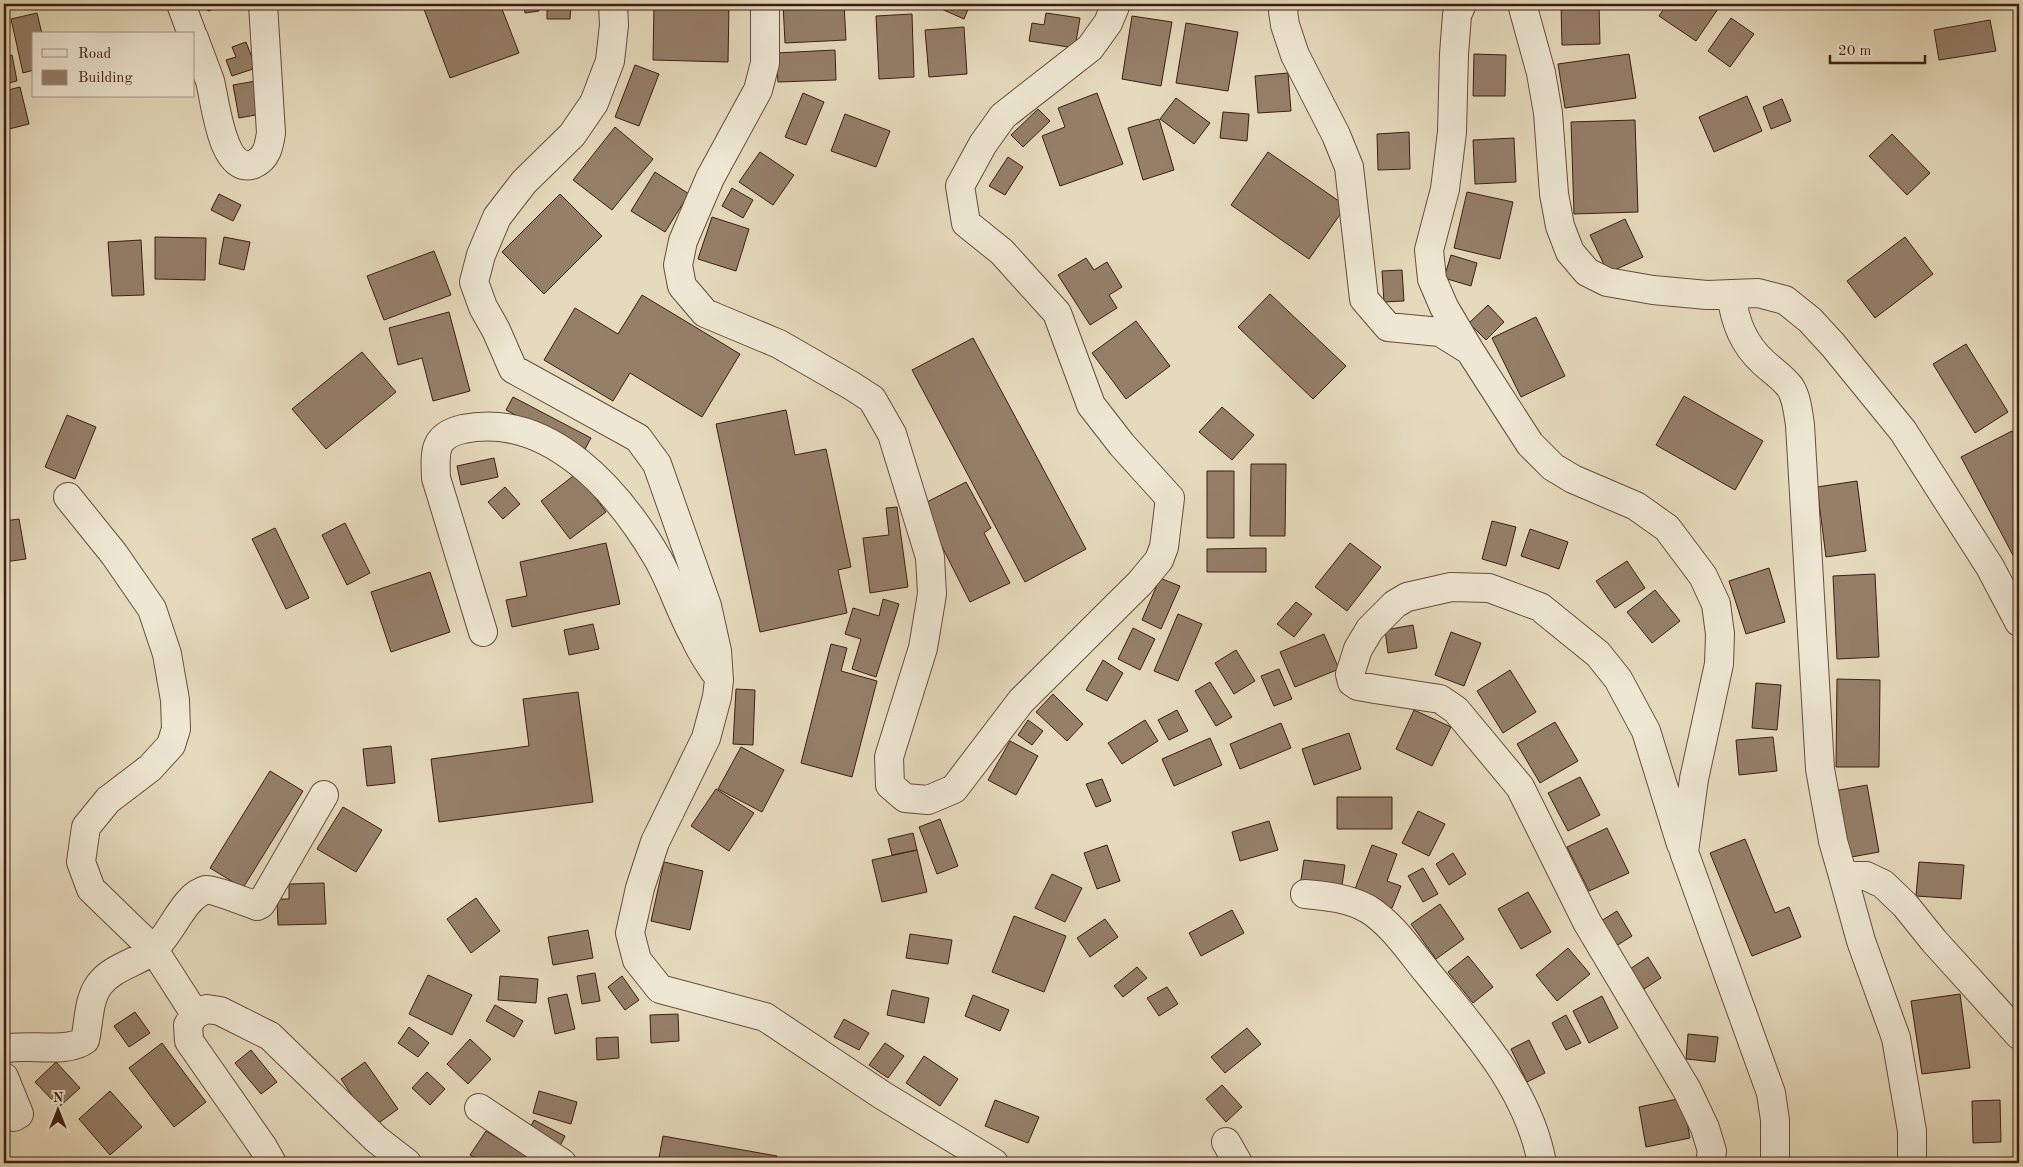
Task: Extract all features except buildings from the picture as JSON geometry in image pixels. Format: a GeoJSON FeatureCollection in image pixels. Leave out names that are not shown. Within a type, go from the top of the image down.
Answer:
{"type":"FeatureCollection","features":[{"type":"Feature","properties":{"kind":"street"},"geometry":{"type":"LineString","coordinates":[[181,4],[191,32]]}},
{"type":"Feature","properties":{"kind":"street"},"geometry":{"type":"LineString","coordinates":[[195,41],[209,81],[223,141],[229,154],[239,163],[250,166],[261,161],[268,149],[272,133],[263,4]]}},
{"type":"Feature","properties":{"kind":"street"},"geometry":{"type":"LineString","coordinates":[[613,4],[614,25],[610,61],[594,103],[572,135],[524,182],[497,217],[481,255],[474,282],[483,307],[496,330],[513,369],[638,438],[657,464],[707,606],[717,651],[719,680],[717,697],[706,738],[655,842],[640,888],[630,933],[637,960],[660,989],[765,1017],[882,1095],[994,1163]]}},
{"type":"Feature","properties":{"kind":"street"},"geometry":{"type":"LineString","coordinates":[[765,4],[764,63],[758,90],[710,178],[683,241],[678,265],[682,286],[705,314],[780,344],[872,399],[892,434],[930,557],[932,594],[923,648],[889,757],[890,785],[904,798],[928,800],[954,788],[1021,701],[1140,583],[1159,560],[1164,546],[1170,498],[1122,445],[1091,405],[1057,314],[1002,252],[966,223],[960,186],[983,144],[1003,116],[1090,48],[1108,23],[1116,4]]}},
{"type":"Feature","properties":{"kind":"street"},"geometry":{"type":"LineString","coordinates":[[1285,4],[1283,11],[1285,25],[1295,55],[1336,135],[1349,167],[1364,299],[1388,326],[1440,332],[1470,351]]}},
{"type":"Feature","properties":{"kind":"street"},"geometry":{"type":"LineString","coordinates":[[1462,4],[1457,14],[1452,132],[1445,188],[1429,250],[1432,279],[1444,307],[1470,351],[1530,444],[1554,467],[1573,479],[1636,506],[1667,528],[1703,576],[1716,604],[1720,634],[1719,664],[1694,779],[1684,852]]}},
{"type":"Feature","properties":{"kind":"street"},"geometry":{"type":"LineString","coordinates":[[1522,4],[1542,72],[1548,113],[1554,194],[1560,226],[1570,252],[1587,272],[1607,282],[1662,291],[1707,295],[1758,293],[1785,300],[1810,320],[1903,430],[1990,568],[2019,622]]}},
{"type":"Feature","properties":{"kind":"street"},"geometry":{"type":"LineString","coordinates":[[1732,294],[1734,316],[1742,338],[1762,361],[1791,389],[1797,404],[1800,425],[1820,769],[1833,841],[1861,941],[1896,1038],[1912,1131],[1912,1163]]}},
{"type":"Feature","properties":{"kind":"street"},"geometry":{"type":"LineString","coordinates":[[483,632],[436,478],[435,453],[440,439],[452,432],[470,428],[503,427],[543,440],[578,461],[615,498],[634,521],[659,561],[694,638],[719,680]]}},
{"type":"Feature","properties":{"kind":"street"},"geometry":{"type":"LineString","coordinates":[[68,497],[114,554],[152,609],[167,654],[175,700],[176,730],[171,745],[150,768],[108,800],[86,827],[81,862],[91,889],[154,950],[195,1014]]}},
{"type":"Feature","properties":{"kind":"street"},"geometry":{"type":"LineString","coordinates":[[1710,1163],[1712,1151],[1706,1128],[1687,1090],[1587,922],[1520,787],[1456,710],[1440,699],[1358,686],[1352,682],[1350,674],[1358,649],[1370,629],[1395,604],[1407,597],[1450,587],[1489,588],[1540,607],[1598,654],[1618,679],[1646,730],[1684,852],[1771,1093],[1775,1120],[1775,1163]]}},
{"type":"Feature","properties":{"kind":"street"},"geometry":{"type":"LineString","coordinates":[[4,1049],[20,1046],[65,1047],[80,1045],[85,1040],[94,993],[100,984],[108,975],[154,950],[168,934],[190,900],[208,889],[258,906],[263,902],[268,890],[324,795]]}},
{"type":"Feature","properties":{"kind":"street"},"geometry":{"type":"LineString","coordinates":[[1843,876],[1866,876],[1883,884],[1905,905],[1934,941],[2019,1034]]}},
{"type":"Feature","properties":{"kind":"street"},"geometry":{"type":"LineString","coordinates":[[1305,894],[1331,896],[1351,901],[1368,909],[1386,923],[1472,1026],[1510,1080],[1531,1124],[1542,1163]]}},
{"type":"Feature","properties":{"kind":"street"},"geometry":{"type":"LineString","coordinates":[[272,1163],[263,1146],[189,1042],[188,1025],[195,1014],[207,1009],[220,1011],[270,1036],[376,1139],[407,1163]]}},
{"type":"Feature","properties":{"kind":"street"},"geometry":{"type":"LineString","coordinates":[[4,1077],[19,1114],[14,1117],[4,1116]]}},
{"type":"Feature","properties":{"kind":"street"},"geometry":{"type":"LineString","coordinates":[[479,1108],[562,1163]]}}]}
